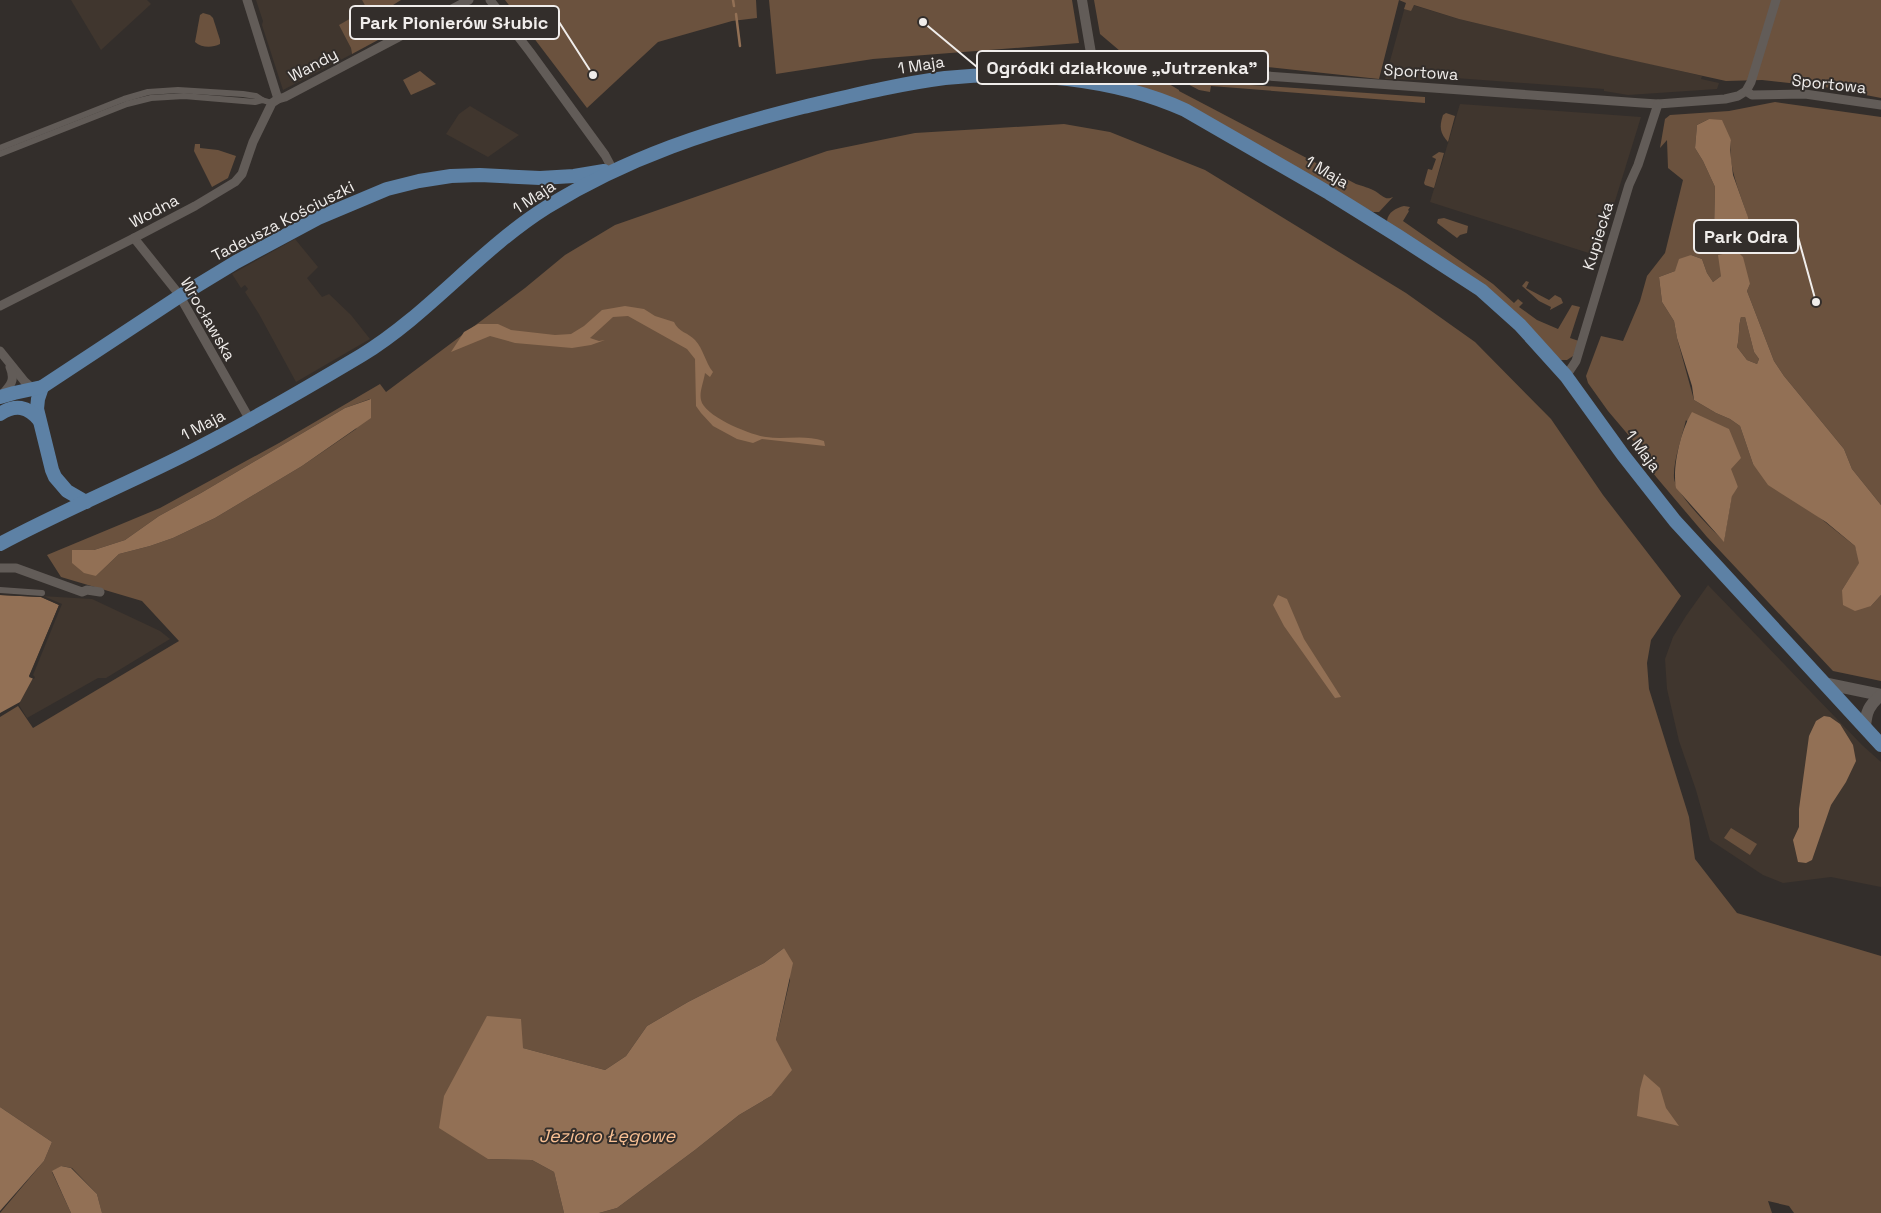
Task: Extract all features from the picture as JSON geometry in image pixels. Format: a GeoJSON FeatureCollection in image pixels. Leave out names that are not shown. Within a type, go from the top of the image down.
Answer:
{"type":"FeatureCollection","features":[{"type":"Feature","properties":{"kind":"main road","name":"1 Maja"},"geometry":{"type":"LineString","coordinates":[[0,544],[174,460],[250,420],[372,348],[398,330],[510,233],[550,205],[613,170],[666,148],[764,117],[833,100],[921,82],[949,78],[1002,76],[1091,82],[1139,92],[1164,100],[1185,110],[1305,179],[1481,290],[1520,325],[1566,376],[1623,455],[1675,521],[1881,745]]}},
{"type":"Feature","properties":{"kind":"main road","name":"Tadeusza Kościuszki"},"geometry":{"type":"LineString","coordinates":[[0,397],[14,392],[38,388],[236,262],[318,218],[387,189],[419,180],[451,176],[540,178],[574,176],[613,170]]}},
{"type":"Feature","properties":{"kind":"main road"},"geometry":{"type":"LineString","coordinates":[[540,178],[549,184],[552,190],[554,196],[550,205]]}},
{"type":"Feature","properties":{"kind":"main road"},"geometry":{"type":"LineString","coordinates":[[38,388],[37,409],[39,420],[55,477],[67,491],[86,502]]}},
{"type":"Feature","properties":{"kind":"main road"},"geometry":{"type":"LineString","coordinates":[[0,414],[14,408],[26,408],[33,412],[39,420]]}},
{"type":"Feature","properties":{"kind":"main road"},"geometry":{"type":"LineString","coordinates":[[1823,683],[1881,695]]}},
{"type":"Feature","properties":{"kind":"main road"},"geometry":{"type":"LineString","coordinates":[[1865,727],[1866,712],[1869,706],[1881,695]]}},
{"type":"Feature","properties":{"kind":"street"},"geometry":{"type":"LineString","coordinates":[[0,154],[127,104],[151,98],[184,96],[255,102],[262,100],[275,101],[247,0]]}},
{"type":"Feature","properties":{"kind":"street","name":"Wandy"},"geometry":{"type":"LineString","coordinates":[[275,101],[285,98],[469,0]]}},
{"type":"Feature","properties":{"kind":"street"},"geometry":{"type":"LineString","coordinates":[[490,0],[605,155],[613,170]]}},
{"type":"Feature","properties":{"kind":"street"},"geometry":{"type":"LineString","coordinates":[[1082,0],[1093,64],[1091,82]]}},
{"type":"Feature","properties":{"kind":"street"},"geometry":{"type":"LineString","coordinates":[[1746,91],[1751,82],[1776,0]]}},
{"type":"Feature","properties":{"kind":"street","name":"Sportowa"},"geometry":{"type":"LineString","coordinates":[[1093,64],[1105,62],[1185,70],[1658,104],[1725,99],[1738,96],[1746,91],[1752,96],[1805,94],[1881,105]]}},
{"type":"Feature","properties":{"kind":"street"},"geometry":{"type":"LineString","coordinates":[[0,148],[124,100],[160,90],[243,94],[256,96],[262,100]]}},
{"type":"Feature","properties":{"kind":"street","name":"Wodna"},"geometry":{"type":"LineString","coordinates":[[0,306],[195,206],[235,182],[242,174],[253,142],[275,101]]}},
{"type":"Feature","properties":{"kind":"street","name":"Kupiecka"},"geometry":{"type":"LineString","coordinates":[[1566,376],[1576,361],[1630,185],[1658,104]]}},
{"type":"Feature","properties":{"kind":"street","name":"Wrocławska"},"geometry":{"type":"LineString","coordinates":[[134,238],[180,296],[250,420]]}},
{"type":"Feature","properties":{"kind":"street"},"geometry":{"type":"LineString","coordinates":[[0,351],[24,382],[38,388]]}},
{"type":"Feature","properties":{"kind":"street"},"geometry":{"type":"LineString","coordinates":[[0,397],[7,390],[14,376],[10,364]]}},
{"type":"Feature","properties":{"kind":"street"},"geometry":{"type":"LineString","coordinates":[[0,568],[16,568],[82,592],[87,590],[100,592]]}},
{"type":"Feature","properties":{"kind":"street"},"geometry":{"type":"LineString","coordinates":[[0,590],[16,589],[42,593]]}},
{"type":"Feature","properties":{"kind":"shaded area"},"geometry":{"type":"Polygon","coordinates":[[[71,0],[147,0],[151,4],[101,50],[71,0]]]}},
{"type":"Feature","properties":{"kind":"shaded area"},"geometry":{"type":"Polygon","coordinates":[[[256,0],[362,0],[368,9],[340,25],[352,54],[283,90],[256,0]]]}},
{"type":"Feature","properties":{"kind":"shaded area"},"geometry":{"type":"Polygon","coordinates":[[[362,0],[401,0],[393,5],[404,26],[352,54],[351,48],[339,25],[367,9],[362,0]]]}},
{"type":"Feature","properties":{"kind":"shaded area"},"geometry":{"type":"Polygon","coordinates":[[[505,0],[756,0],[757,18],[732,21],[658,42],[587,108],[505,0]]]}},
{"type":"Feature","properties":{"kind":"shaded area"},"geometry":{"type":"Polygon","coordinates":[[[769,0],[1072,0],[1079,43],[873,59],[776,74],[769,0]]]}},
{"type":"Feature","properties":{"kind":"shaded area"},"geometry":{"type":"Polygon","coordinates":[[[1094,0],[1399,0],[1379,79],[1120,51],[1100,34],[1094,0]]]}},
{"type":"Feature","properties":{"kind":"shaded area"},"geometry":{"type":"Polygon","coordinates":[[[1399,0],[1881,0],[1881,98],[1825,87],[1762,80],[1726,81],[1459,19],[1414,5],[1411,11],[1404,9],[1406,3],[1399,0]]]}},
{"type":"Feature","properties":{"kind":"shaded area"},"geometry":{"type":"Polygon","coordinates":[[[1406,3],[1459,19],[1702,76],[1701,79],[1719,83],[1717,89],[1628,95],[1604,91],[1604,89],[1442,77],[1422,73],[1422,80],[1385,79],[1406,3]]]}},
{"type":"Feature","properties":{"kind":"shaded area"},"geometry":{"type":"Polygon","coordinates":[[[203,13],[213,18],[220,44],[207,47],[195,42],[200,15],[203,13]]]}},
{"type":"Feature","properties":{"kind":"shaded area"},"geometry":{"type":"Polygon","coordinates":[[[420,71],[436,84],[411,95],[403,80],[420,71]]]}},
{"type":"Feature","properties":{"kind":"shaded area"},"geometry":{"type":"Polygon","coordinates":[[[1127,75],[1162,78],[1179,91],[1356,184],[1373,190],[1386,198],[1393,197],[1379,212],[1373,212],[1125,83],[1127,75]]]}},
{"type":"Feature","properties":{"kind":"shaded area"},"geometry":{"type":"Polygon","coordinates":[[[1180,80],[1425,97],[1425,103],[1211,86],[1210,92],[1199,90],[1180,80]]]}},
{"type":"Feature","properties":{"kind":"shaded area"},"geometry":{"type":"Polygon","coordinates":[[[1775,102],[1881,117],[1881,505],[1852,469],[1844,449],[1784,376],[1774,361],[1747,291],[1750,284],[1721,276],[1713,282],[1707,273],[1702,259],[1691,255],[1675,271],[1659,277],[1662,302],[1674,321],[1694,400],[1740,426],[1753,464],[1855,546],[1860,562],[1842,590],[1871,606],[1881,595],[1881,681],[1833,671],[1707,537],[1657,478],[1646,464],[1642,451],[1608,411],[1588,383],[1586,376],[1601,336],[1623,341],[1640,301],[1647,276],[1665,253],[1683,180],[1668,168],[1667,140],[1660,148],[1665,119],[1670,115],[1729,111],[1775,102]],[[1709,119],[1697,125],[1695,148],[1715,187],[1714,230],[1746,232],[1750,225],[1733,173],[1730,151],[1731,140],[1709,119]],[[1686,420],[1675,464],[1674,478],[1676,485],[1695,511],[1724,541],[1732,495],[1738,487],[1686,420]]]}},
{"type":"Feature","properties":{"kind":"shaded area"},"geometry":{"type":"Polygon","coordinates":[[[1460,104],[1641,117],[1598,256],[1430,202],[1460,104]]]}},
{"type":"Feature","properties":{"kind":"shaded area"},"geometry":{"type":"Polygon","coordinates":[[[470,106],[519,135],[488,157],[446,134],[459,114],[470,106]]]}},
{"type":"Feature","properties":{"kind":"shaded area"},"geometry":{"type":"Polygon","coordinates":[[[1446,113],[1455,116],[1448,142],[1443,136],[1441,126],[1443,115],[1446,113]]]}},
{"type":"Feature","properties":{"kind":"shaded area"},"geometry":{"type":"Polygon","coordinates":[[[1064,124],[1110,132],[1205,170],[1406,293],[1475,342],[1551,419],[1603,495],[1681,596],[1651,640],[1647,663],[1649,689],[1689,817],[1695,859],[1737,913],[1881,956],[1881,1213],[1794,1213],[1789,1206],[1768,1201],[1772,1213],[599,1213],[617,1208],[739,1115],[771,1096],[776,1040],[790,980],[784,948],[764,963],[688,1002],[647,1026],[626,1056],[605,1070],[523,1048],[488,1159],[532,1160],[554,1172],[564,1213],[102,1213],[97,1194],[72,1168],[61,1166],[52,1172],[71,1213],[0,1213],[44,1161],[52,1142],[0,1107],[0,717],[18,706],[33,728],[179,641],[142,601],[61,577],[47,555],[160,508],[279,443],[380,384],[386,392],[525,288],[565,255],[615,225],[827,151],[915,133],[1064,124]],[[370,399],[345,408],[159,516],[125,540],[94,550],[72,550],[96,576],[119,554],[173,538],[215,518],[302,466],[356,429],[370,399]]]}},
{"type":"Feature","properties":{"kind":"shaded area"},"geometry":{"type":"Polygon","coordinates":[[[195,144],[200,144],[200,148],[218,150],[236,156],[228,178],[212,187],[194,151],[195,144]]]}},
{"type":"Feature","properties":{"kind":"shaded area"},"geometry":{"type":"Polygon","coordinates":[[[1439,152],[1444,153],[1434,188],[1424,183],[1428,169],[1432,170],[1436,159],[1432,157],[1439,152]]]}},
{"type":"Feature","properties":{"kind":"shaded area"},"geometry":{"type":"Polygon","coordinates":[[[1404,206],[1410,207],[1403,221],[1493,284],[1514,303],[1518,299],[1523,303],[1519,307],[1537,320],[1558,329],[1572,305],[1580,307],[1570,338],[1579,341],[1573,356],[1567,360],[1561,360],[1389,225],[1387,221],[1391,213],[1395,209],[1404,206]]]}},
{"type":"Feature","properties":{"kind":"shaded area"},"geometry":{"type":"Polygon","coordinates":[[[1444,218],[1468,226],[1467,233],[1457,238],[1437,223],[1438,219],[1444,218]]]}},
{"type":"Feature","properties":{"kind":"shaded area"},"geometry":{"type":"Polygon","coordinates":[[[295,239],[318,267],[307,278],[322,297],[329,294],[351,315],[370,339],[296,382],[245,292],[248,289],[245,285],[241,288],[232,274],[295,239]]]}},
{"type":"Feature","properties":{"kind":"shaded area"},"geometry":{"type":"Polygon","coordinates":[[[1526,281],[1529,282],[1526,288],[1549,300],[1555,295],[1561,298],[1563,303],[1550,310],[1551,307],[1539,301],[1522,286],[1526,281]]]}},
{"type":"Feature","properties":{"kind":"shaded area"},"geometry":{"type":"Polygon","coordinates":[[[1741,317],[1745,317],[1754,352],[1759,359],[1757,364],[1747,360],[1737,347],[1741,317]]]}},
{"type":"Feature","properties":{"kind":"shaded area"},"geometry":{"type":"Polygon","coordinates":[[[1708,585],[1862,745],[1881,762],[1881,887],[1831,877],[1783,883],[1763,875],[1710,840],[1696,790],[1679,741],[1667,689],[1665,659],[1673,637],[1708,585]]]}},
{"type":"Feature","properties":{"kind":"shaded area"},"geometry":{"type":"Polygon","coordinates":[[[41,596],[92,599],[160,631],[170,639],[106,678],[98,678],[27,718],[19,705],[30,676],[41,596]]]}},
{"type":"Feature","properties":{"kind":"shaded area"},"geometry":{"type":"Polygon","coordinates":[[[1731,828],[1757,844],[1750,855],[1724,838],[1731,828]]]}},
{"type":"Feature","properties":{"kind":"water"},"geometry":{"type":"Polygon","coordinates":[[[1709,119],[1722,120],[1731,140],[1730,150],[1733,175],[1748,217],[1749,226],[1746,232],[1737,237],[1717,239],[1714,230],[1715,187],[1695,148],[1697,125],[1709,119]]]}},
{"type":"Feature","properties":{"kind":"water"},"geometry":{"type":"Polygon","coordinates":[[[1737,251],[1743,257],[1750,284],[1747,291],[1774,361],[1784,376],[1844,449],[1852,469],[1881,505],[1881,595],[1871,606],[1855,611],[1843,605],[1842,590],[1859,563],[1855,546],[1826,522],[1768,485],[1753,464],[1740,426],[1694,400],[1674,321],[1662,302],[1659,277],[1675,271],[1679,259],[1691,255],[1702,259],[1707,273],[1713,282],[1721,276],[1718,255],[1737,251]],[[1741,317],[1737,347],[1747,360],[1757,364],[1759,359],[1754,352],[1745,317],[1741,317]]]}},
{"type":"Feature","properties":{"kind":"water"},"geometry":{"type":"Polygon","coordinates":[[[625,306],[644,309],[655,316],[674,322],[678,328],[695,340],[713,372],[710,377],[705,373],[701,390],[701,400],[710,412],[739,429],[759,435],[773,438],[802,437],[816,439],[824,441],[825,446],[762,439],[753,443],[737,439],[713,426],[696,406],[695,359],[687,349],[628,316],[613,317],[590,338],[599,341],[605,340],[591,345],[572,348],[515,343],[490,336],[451,352],[464,332],[478,324],[498,324],[511,330],[555,335],[571,334],[584,326],[602,310],[625,306]]]}},
{"type":"Feature","properties":{"kind":"water"},"geometry":{"type":"Polygon","coordinates":[[[371,399],[371,418],[302,466],[215,518],[173,538],[119,554],[96,576],[84,573],[72,563],[72,550],[94,550],[125,540],[159,516],[345,408],[371,399]]]}},
{"type":"Feature","properties":{"kind":"water"},"geometry":{"type":"Polygon","coordinates":[[[1692,412],[1729,429],[1741,458],[1731,469],[1738,487],[1732,496],[1724,542],[1676,488],[1675,470],[1678,449],[1692,412]]]}},
{"type":"Feature","properties":{"kind":"water"},"geometry":{"type":"Polygon","coordinates":[[[0,595],[41,597],[59,605],[29,676],[33,678],[20,702],[0,713],[0,595]]]}},
{"type":"Feature","properties":{"kind":"water"},"geometry":{"type":"Polygon","coordinates":[[[1278,595],[1287,599],[1304,639],[1341,697],[1335,698],[1284,626],[1273,605],[1278,595]]]}},
{"type":"Feature","properties":{"kind":"water"},"geometry":{"type":"Polygon","coordinates":[[[1824,716],[1830,717],[1840,724],[1853,745],[1856,761],[1846,782],[1831,805],[1812,860],[1806,863],[1798,862],[1793,840],[1799,827],[1799,809],[1809,736],[1816,721],[1824,716]]]}},
{"type":"Feature","properties":{"kind":"water","name":"Jezioro Łęgowe"},"geometry":{"type":"Polygon","coordinates":[[[784,948],[793,963],[776,1040],[792,1070],[771,1096],[739,1115],[617,1208],[599,1213],[564,1213],[554,1172],[532,1160],[488,1159],[439,1128],[444,1096],[487,1016],[521,1019],[523,1048],[605,1070],[626,1056],[647,1026],[688,1002],[764,963],[784,948]]]}},
{"type":"Feature","properties":{"kind":"water"},"geometry":{"type":"Polygon","coordinates":[[[1644,1074],[1660,1088],[1666,1108],[1679,1126],[1637,1116],[1644,1074]]]}},
{"type":"Feature","properties":{"kind":"water"},"geometry":{"type":"Polygon","coordinates":[[[0,1107],[52,1142],[44,1161],[0,1211],[0,1107]]]}},
{"type":"Feature","properties":{"kind":"water"},"geometry":{"type":"Polygon","coordinates":[[[61,1166],[71,1168],[97,1194],[102,1213],[71,1213],[52,1171],[61,1166]]]}},
{"type":"Feature","properties":{"kind":"pier"},"geometry":{"type":"Polygon","coordinates":[[[0,592],[41,595],[62,604],[33,675],[34,679],[29,677],[59,605],[41,597],[0,595],[0,592]]]}},
{"type":"Feature","properties":{"kind":"waterway"},"geometry":{"type":"LineString","coordinates":[[733,0],[734,6]]}},
{"type":"Feature","properties":{"kind":"waterway"},"geometry":{"type":"LineString","coordinates":[[736,14],[740,46]]}},
{"type":"Feature","properties":{"kind":"place","name":"Ogródki działkowe „Jutrzenka”"},"geometry":{"type":"Point","coordinates":[923,22]}},
{"type":"Feature","properties":{"kind":"place","name":"Park Pionierów Słubic"},"geometry":{"type":"Point","coordinates":[593,75]}},
{"type":"Feature","properties":{"kind":"place","name":"Park Odra"},"geometry":{"type":"Point","coordinates":[1816,302]}}]}
